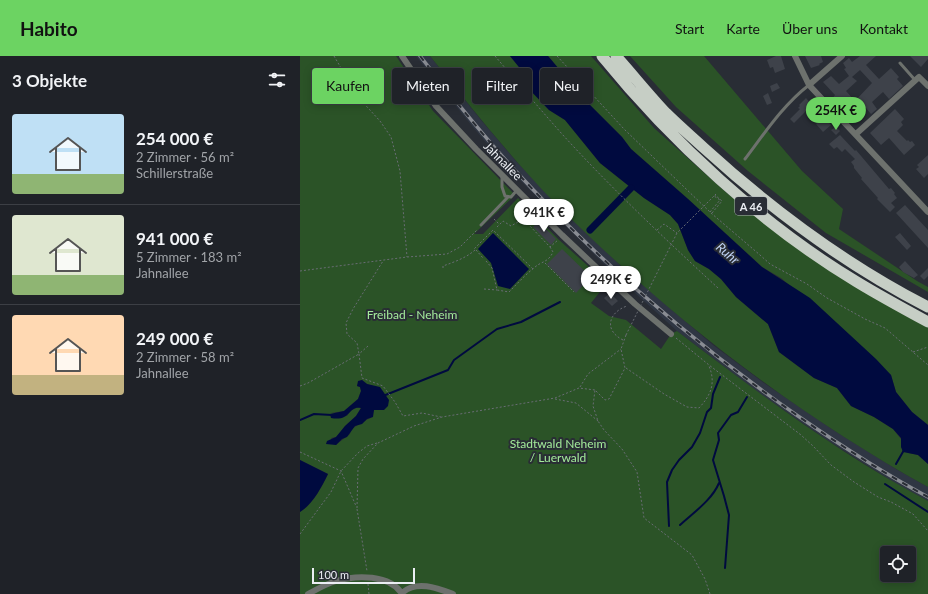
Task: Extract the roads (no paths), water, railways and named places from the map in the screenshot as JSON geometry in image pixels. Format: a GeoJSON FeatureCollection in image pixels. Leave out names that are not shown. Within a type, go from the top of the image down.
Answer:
{"type":"FeatureCollection","features":[{"type":"Feature","properties":{"kind":"highway","name":"A 46"},"geometry":{"type":"LineString","coordinates":[[602,56],[660,122],[730,188],[771,222],[815,255],[856,281],[928,322]]}},
{"type":"Feature","properties":{"kind":"highway","name":"A 46"},"geometry":{"type":"LineString","coordinates":[[616,56],[666,113],[737,179],[805,232],[865,271],[928,306]]}},
{"type":"Feature","properties":{"kind":"street","name":"Jahnallee"},"geometry":{"type":"LineString","coordinates":[[402,56],[436,106],[502,176],[633,302],[672,334]]}},
{"type":"Feature","properties":{"kind":"street"},"geometry":{"type":"LineString","coordinates":[[796,56],[809,85],[928,212]]}},
{"type":"Feature","properties":{"kind":"street"},"geometry":{"type":"LineString","coordinates":[[809,85],[842,56]]}},
{"type":"Feature","properties":{"kind":"street"},"geometry":{"type":"LineString","coordinates":[[856,134],[919,77],[928,86]]}},
{"type":"Feature","properties":{"kind":"street"},"geometry":{"type":"LineString","coordinates":[[308,594],[337,581],[368,578],[392,584],[402,593],[406,589],[416,586],[432,588],[453,594]]}},
{"type":"Feature","properties":{"kind":"lane"},"geometry":{"type":"LineString","coordinates":[[900,63],[915,80]]}},
{"type":"Feature","properties":{"kind":"lane"},"geometry":{"type":"LineString","coordinates":[[745,159],[777,118],[809,85]]}},
{"type":"Feature","properties":{"kind":"lane"},"geometry":{"type":"LineString","coordinates":[[502,176],[503,193],[508,198]]}},
{"type":"Feature","properties":{"kind":"lane"},"geometry":{"type":"LineString","coordinates":[[481,225],[517,190]]}},
{"type":"Feature","properties":{"kind":"water"},"geometry":{"type":"Polygon","coordinates":[[[510,56],[548,56],[558,68],[540,68],[540,101],[532,92],[532,68],[520,68],[510,56]]]}},
{"type":"Feature","properties":{"kind":"water","name":"Ruhr"},"geometry":{"type":"Polygon","coordinates":[[[543,104],[589,104],[622,137],[631,149],[762,267],[810,298],[876,359],[891,375],[896,392],[912,412],[928,425],[928,464],[918,455],[903,452],[901,447],[901,438],[893,429],[874,417],[851,406],[837,388],[814,378],[779,352],[768,324],[736,297],[721,279],[709,269],[695,261],[688,250],[678,224],[670,215],[644,198],[600,163],[565,120],[549,110],[543,104]]]}},
{"type":"Feature","properties":{"kind":"water"},"geometry":{"type":"Polygon","coordinates":[[[493,233],[529,269],[510,289],[498,286],[491,263],[478,249],[493,233]]]}},
{"type":"Feature","properties":{"kind":"water"},"geometry":{"type":"Polygon","coordinates":[[[362,380],[367,384],[380,387],[389,400],[388,406],[384,410],[374,410],[373,417],[367,419],[362,424],[355,426],[347,437],[342,439],[336,445],[326,444],[327,441],[336,437],[356,416],[361,408],[354,409],[342,418],[331,418],[330,414],[344,411],[358,399],[361,391],[360,387],[357,386],[358,381],[362,380]]]}},
{"type":"Feature","properties":{"kind":"water"},"geometry":{"type":"Polygon","coordinates":[[[300,460],[328,474],[313,500],[300,512],[300,460]]]}},
{"type":"Feature","properties":{"kind":"waterway"},"geometry":{"type":"LineString","coordinates":[[590,230],[631,188]]}},
{"type":"Feature","properties":{"kind":"waterway"},"geometry":{"type":"LineString","coordinates":[[383,396],[448,370],[454,360],[497,329],[521,322],[560,302]]}},
{"type":"Feature","properties":{"kind":"waterway"},"geometry":{"type":"LineString","coordinates":[[669,526],[667,482],[672,470],[679,460],[692,447],[700,433],[707,412],[711,408],[713,394],[720,377]]}},
{"type":"Feature","properties":{"kind":"waterway"},"geometry":{"type":"LineString","coordinates":[[725,568],[729,515],[713,460],[719,440],[718,433],[731,415],[738,412],[747,397]]}},
{"type":"Feature","properties":{"kind":"waterway"},"geometry":{"type":"LineString","coordinates":[[300,420],[314,414],[332,415]]}},
{"type":"Feature","properties":{"kind":"waterway"},"geometry":{"type":"LineString","coordinates":[[896,464],[904,450]]}},
{"type":"Feature","properties":{"kind":"waterway"},"geometry":{"type":"LineString","coordinates":[[680,525],[707,501],[719,483]]}},
{"type":"Feature","properties":{"kind":"waterway"},"geometry":{"type":"LineString","coordinates":[[885,484],[928,512]]}},
{"type":"Feature","properties":{"kind":"railway"},"geometry":{"type":"LineString","coordinates":[[420,56],[476,126],[511,166],[577,234],[647,299],[721,359],[798,416],[862,458],[928,497]]}},
{"type":"Feature","properties":{"kind":"park label","name":"Freibad - Neheim"},"geometry":{"type":"Point","coordinates":[412,314]}},
{"type":"Feature","properties":{"kind":"park label","name":"Stadtwald Neheim / Luerwald"},"geometry":{"type":"Point","coordinates":[558,450]}}]}
